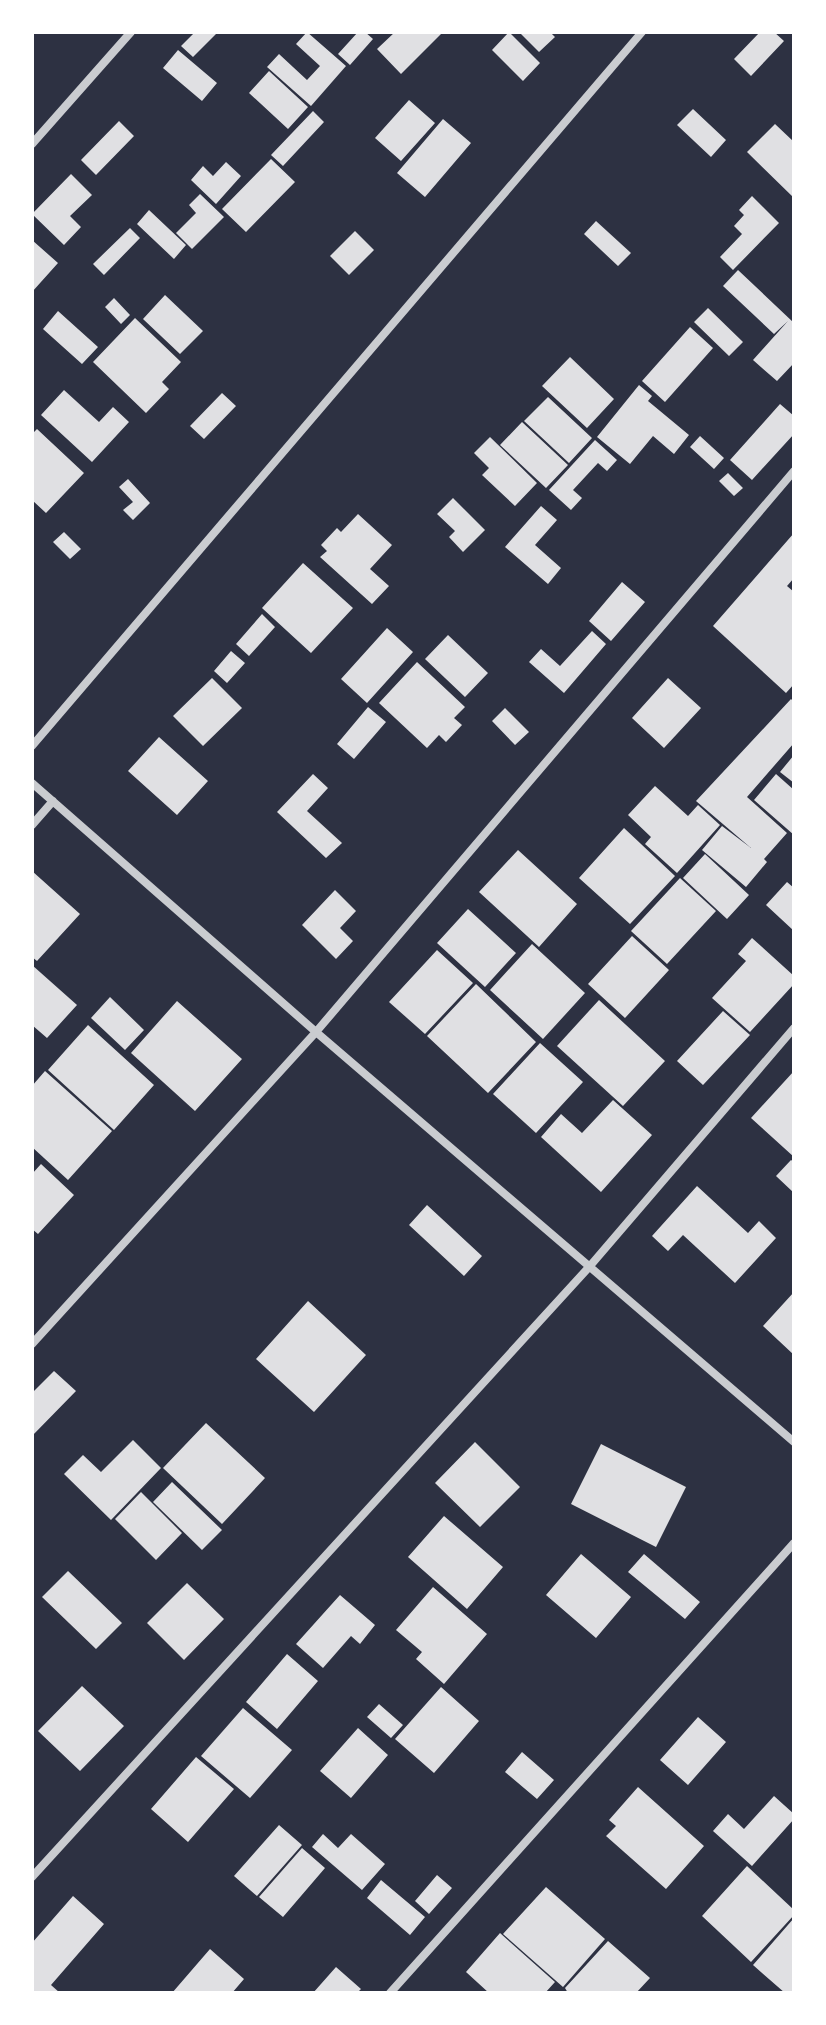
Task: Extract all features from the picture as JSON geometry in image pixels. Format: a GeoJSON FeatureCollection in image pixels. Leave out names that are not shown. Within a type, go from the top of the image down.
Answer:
{"type":"FeatureCollection","features":[{"type":"Feature","properties":{"kind":"street"},"geometry":{"type":"LineString","coordinates":[[32,144],[131,32]]}},
{"type":"Feature","properties":{"kind":"street"},"geometry":{"type":"LineString","coordinates":[[32,746],[642,32]]}},
{"type":"Feature","properties":{"kind":"street"},"geometry":{"type":"LineString","coordinates":[[32,1344],[316,1032],[794,471]]}},
{"type":"Feature","properties":{"kind":"street"},"geometry":{"type":"LineString","coordinates":[[32,783],[316,1032],[794,1442]]}},
{"type":"Feature","properties":{"kind":"street"},"geometry":{"type":"LineString","coordinates":[[32,825],[53,801]]}},
{"type":"Feature","properties":{"kind":"street"},"geometry":{"type":"LineString","coordinates":[[32,1877],[590,1266],[794,1028]]}},
{"type":"Feature","properties":{"kind":"street"},"geometry":{"type":"LineString","coordinates":[[390,1993],[794,1543]]}},
{"type":"Feature","properties":{"kind":"building"},"geometry":{"type":"Polygon","coordinates":[[[195,32],[218,32],[193,57],[181,46],[195,32]]]}},
{"type":"Feature","properties":{"kind":"building"},"geometry":{"type":"Polygon","coordinates":[[[307,32],[346,66],[311,106],[267,67],[279,54],[307,80],[320,66],[296,44],[307,32]]]}},
{"type":"Feature","properties":{"kind":"building"},"geometry":{"type":"Polygon","coordinates":[[[358,32],[365,32],[373,39],[350,65],[338,54],[358,32]]]}},
{"type":"Feature","properties":{"kind":"building"},"geometry":{"type":"Polygon","coordinates":[[[395,32],[443,32],[401,74],[377,49],[395,32]]]}},
{"type":"Feature","properties":{"kind":"building"},"geometry":{"type":"Polygon","coordinates":[[[509,32],[540,63],[523,81],[492,50],[509,32]]]}},
{"type":"Feature","properties":{"kind":"building"},"geometry":{"type":"Polygon","coordinates":[[[519,32],[550,32],[555,37],[539,52],[519,32]]]}},
{"type":"Feature","properties":{"kind":"building"},"geometry":{"type":"Polygon","coordinates":[[[760,32],[774,32],[784,41],[751,76],[734,59],[760,32]]]}},
{"type":"Feature","properties":{"kind":"building"},"geometry":{"type":"Polygon","coordinates":[[[178,50],[217,83],[202,101],[163,68],[178,50]]]}},
{"type":"Feature","properties":{"kind":"building"},"geometry":{"type":"Polygon","coordinates":[[[269,71],[308,107],[288,129],[249,93],[269,71]]]}},
{"type":"Feature","properties":{"kind":"building"},"geometry":{"type":"Polygon","coordinates":[[[409,100],[435,123],[401,161],[375,138],[409,100]]]}},
{"type":"Feature","properties":{"kind":"building"},"geometry":{"type":"Polygon","coordinates":[[[693,109],[726,140],[711,157],[677,125],[693,109]]]}},
{"type":"Feature","properties":{"kind":"building"},"geometry":{"type":"Polygon","coordinates":[[[313,111],[324,122],[283,166],[271,155],[313,111]]]}},
{"type":"Feature","properties":{"kind":"building"},"geometry":{"type":"Polygon","coordinates":[[[443,119],[471,143],[425,197],[397,173],[443,119]]]}},
{"type":"Feature","properties":{"kind":"building"},"geometry":{"type":"Polygon","coordinates":[[[119,121],[134,136],[96,175],[81,160],[119,121]]]}},
{"type":"Feature","properties":{"kind":"building"},"geometry":{"type":"Polygon","coordinates":[[[775,124],[794,142],[794,198],[747,152],[775,124]]]}},
{"type":"Feature","properties":{"kind":"building"},"geometry":{"type":"Polygon","coordinates":[[[271,159],[295,182],[246,232],[222,209],[271,159]]]}},
{"type":"Feature","properties":{"kind":"building"},"geometry":{"type":"Polygon","coordinates":[[[226,162],[241,176],[216,204],[191,180],[203,166],[213,176],[226,162]]]}},
{"type":"Feature","properties":{"kind":"building"},"geometry":{"type":"Polygon","coordinates":[[[71,174],[92,195],[70,216],[81,227],[64,245],[32,214],[71,174]]]}},
{"type":"Feature","properties":{"kind":"building"},"geometry":{"type":"Polygon","coordinates":[[[200,194],[224,217],[192,249],[176,233],[196,213],[189,205],[200,194]]]}},
{"type":"Feature","properties":{"kind":"building"},"geometry":{"type":"Polygon","coordinates":[[[752,196],[779,223],[733,270],[720,257],[742,234],[734,226],[744,215],[739,210],[752,196]]]}},
{"type":"Feature","properties":{"kind":"building"},"geometry":{"type":"Polygon","coordinates":[[[149,210],[186,245],[174,259],[137,224],[149,210]]]}},
{"type":"Feature","properties":{"kind":"building"},"geometry":{"type":"Polygon","coordinates":[[[596,221],[631,253],[618,266],[584,234],[596,221]]]}},
{"type":"Feature","properties":{"kind":"building"},"geometry":{"type":"Polygon","coordinates":[[[130,228],[140,238],[104,275],[93,264],[130,228]]]}},
{"type":"Feature","properties":{"kind":"building"},"geometry":{"type":"Polygon","coordinates":[[[355,231],[374,250],[349,275],[330,256],[355,231]]]}},
{"type":"Feature","properties":{"kind":"building"},"geometry":{"type":"Polygon","coordinates":[[[32,240],[58,263],[32,292],[32,240]]]}},
{"type":"Feature","properties":{"kind":"building"},"geometry":{"type":"Polygon","coordinates":[[[738,270],[794,323],[794,363],[777,381],[753,360],[788,321],[774,334],[723,286],[738,270]]]}},
{"type":"Feature","properties":{"kind":"building"},"geometry":{"type":"Polygon","coordinates":[[[165,295],[203,331],[180,354],[143,319],[165,295]]]}},
{"type":"Feature","properties":{"kind":"building"},"geometry":{"type":"Polygon","coordinates":[[[114,298],[130,315],[121,324],[105,307],[114,298]]]}},
{"type":"Feature","properties":{"kind":"building"},"geometry":{"type":"Polygon","coordinates":[[[708,308],[743,342],[729,356],[694,322],[708,308]]]}},
{"type":"Feature","properties":{"kind":"building"},"geometry":{"type":"Polygon","coordinates":[[[58,311],[98,347],[82,364],[43,329],[58,311]]]}},
{"type":"Feature","properties":{"kind":"building"},"geometry":{"type":"Polygon","coordinates":[[[135,318],[181,362],[162,382],[169,389],[146,413],[93,362],[135,318]]]}},
{"type":"Feature","properties":{"kind":"building"},"geometry":{"type":"Polygon","coordinates":[[[690,327],[713,348],[665,402],[642,381],[690,327]]]}},
{"type":"Feature","properties":{"kind":"building"},"geometry":{"type":"Polygon","coordinates":[[[570,357],[614,399],[587,428],[542,386],[570,357]]]}},
{"type":"Feature","properties":{"kind":"building"},"geometry":{"type":"Polygon","coordinates":[[[639,385],[652,396],[648,401],[689,435],[674,454],[653,436],[630,464],[597,437],[639,385]]]}},
{"type":"Feature","properties":{"kind":"building"},"geometry":{"type":"Polygon","coordinates":[[[64,390],[99,422],[113,407],[129,422],[92,462],[41,415],[64,390]]]}},
{"type":"Feature","properties":{"kind":"building"},"geometry":{"type":"Polygon","coordinates":[[[222,393],[236,406],[204,439],[190,426],[222,393]]]}},
{"type":"Feature","properties":{"kind":"building"},"geometry":{"type":"Polygon","coordinates":[[[548,397],[592,438],[569,463],[524,421],[548,397]]]}},
{"type":"Feature","properties":{"kind":"building"},"geometry":{"type":"Polygon","coordinates":[[[780,404],[794,416],[794,434],[752,480],[730,460],[780,404]]]}},
{"type":"Feature","properties":{"kind":"building"},"geometry":{"type":"Polygon","coordinates":[[[522,422],[568,465],[546,488],[500,445],[522,422]]]}},
{"type":"Feature","properties":{"kind":"building"},"geometry":{"type":"Polygon","coordinates":[[[37,429],[84,473],[46,513],[32,500],[32,434],[37,429]]]}},
{"type":"Feature","properties":{"kind":"building"},"geometry":{"type":"Polygon","coordinates":[[[700,436],[724,458],[714,469],[690,447],[700,436]]]}},
{"type":"Feature","properties":{"kind":"building"},"geometry":{"type":"Polygon","coordinates":[[[490,437],[537,483],[515,506],[482,475],[489,468],[474,453],[490,437]]]}},
{"type":"Feature","properties":{"kind":"building"},"geometry":{"type":"Polygon","coordinates":[[[595,440],[617,460],[607,471],[598,463],[573,490],[582,498],[571,510],[549,490],[595,440]]]}},
{"type":"Feature","properties":{"kind":"building"},"geometry":{"type":"Polygon","coordinates":[[[728,473],[743,488],[734,496],[719,481],[728,473]]]}},
{"type":"Feature","properties":{"kind":"building"},"geometry":{"type":"Polygon","coordinates":[[[128,479],[150,503],[133,520],[123,510],[133,502],[119,487],[128,479]]]}},
{"type":"Feature","properties":{"kind":"building"},"geometry":{"type":"Polygon","coordinates":[[[453,498],[485,530],[463,552],[449,537],[455,531],[437,514],[453,498]]]}},
{"type":"Feature","properties":{"kind":"building"},"geometry":{"type":"Polygon","coordinates":[[[541,506],[557,520],[535,545],[561,568],[548,584],[505,547],[541,506]]]}},
{"type":"Feature","properties":{"kind":"building"},"geometry":{"type":"Polygon","coordinates":[[[358,514],[392,545],[370,569],[389,586],[372,604],[320,557],[327,551],[321,545],[337,528],[341,532],[358,514]]]}},
{"type":"Feature","properties":{"kind":"building"},"geometry":{"type":"Polygon","coordinates":[[[64,532],[81,549],[70,559],[53,542],[64,532]]]}},
{"type":"Feature","properties":{"kind":"building"},"geometry":{"type":"Polygon","coordinates":[[[794,533],[794,578],[787,586],[794,592],[794,684],[786,693],[713,626],[794,533]]]}},
{"type":"Feature","properties":{"kind":"building"},"geometry":{"type":"Polygon","coordinates":[[[303,563],[353,608],[311,653],[262,608],[303,563]]]}},
{"type":"Feature","properties":{"kind":"building"},"geometry":{"type":"Polygon","coordinates":[[[622,582],[645,602],[611,641],[589,621],[622,582]]]}},
{"type":"Feature","properties":{"kind":"building"},"geometry":{"type":"Polygon","coordinates":[[[262,614],[275,627],[249,656],[236,644],[262,614]]]}},
{"type":"Feature","properties":{"kind":"building"},"geometry":{"type":"Polygon","coordinates":[[[387,628],[413,652],[367,703],[341,679],[387,628]]]}},
{"type":"Feature","properties":{"kind":"building"},"geometry":{"type":"Polygon","coordinates":[[[592,631],[606,644],[564,693],[529,662],[541,649],[560,666],[592,631]]]}},
{"type":"Feature","properties":{"kind":"building"},"geometry":{"type":"Polygon","coordinates":[[[448,635],[488,673],[465,697],[425,659],[448,635]]]}},
{"type":"Feature","properties":{"kind":"building"},"geometry":{"type":"Polygon","coordinates":[[[231,651],[245,663],[227,683],[214,671],[231,651]]]}},
{"type":"Feature","properties":{"kind":"building"},"geometry":{"type":"Polygon","coordinates":[[[417,662],[465,707],[454,718],[462,725],[446,742],[439,735],[427,748],[379,703],[417,662]]]}},
{"type":"Feature","properties":{"kind":"building"},"geometry":{"type":"Polygon","coordinates":[[[212,678],[242,708],[203,746],[173,716],[212,678]]]}},
{"type":"Feature","properties":{"kind":"building"},"geometry":{"type":"Polygon","coordinates":[[[668,678],[701,708],[664,748],[632,718],[668,678]]]}},
{"type":"Feature","properties":{"kind":"building"},"geometry":{"type":"Polygon","coordinates":[[[791,699],[794,702],[794,743],[747,797],[787,833],[764,859],[767,862],[746,887],[702,850],[722,826],[751,848],[696,801],[791,699]]]}},
{"type":"Feature","properties":{"kind":"building"},"geometry":{"type":"Polygon","coordinates":[[[368,707],[386,722],[354,759],[337,744],[368,707]]]}},
{"type":"Feature","properties":{"kind":"building"},"geometry":{"type":"Polygon","coordinates":[[[505,708],[529,732],[515,745],[492,721],[505,708]]]}},
{"type":"Feature","properties":{"kind":"building"},"geometry":{"type":"Polygon","coordinates":[[[159,737],[208,781],[177,815],[128,771],[159,737]]]}},
{"type":"Feature","properties":{"kind":"building"},"geometry":{"type":"Polygon","coordinates":[[[794,755],[794,783],[780,772],[794,755]]]}},
{"type":"Feature","properties":{"kind":"building"},"geometry":{"type":"Polygon","coordinates":[[[313,774],[328,788],[307,811],[342,843],[326,858],[277,812],[313,774]]]}},
{"type":"Feature","properties":{"kind":"building"},"geometry":{"type":"Polygon","coordinates":[[[776,774],[794,790],[794,835],[754,800],[776,774]]]}},
{"type":"Feature","properties":{"kind":"building"},"geometry":{"type":"Polygon","coordinates":[[[655,786],[688,816],[698,805],[720,825],[677,873],[645,844],[651,837],[628,815],[655,786]]]}},
{"type":"Feature","properties":{"kind":"building"},"geometry":{"type":"Polygon","coordinates":[[[624,828],[675,876],[630,924],[579,878],[624,828]]]}},
{"type":"Feature","properties":{"kind":"building"},"geometry":{"type":"Polygon","coordinates":[[[518,850],[577,904],[539,947],[479,892],[518,850]]]}},
{"type":"Feature","properties":{"kind":"building"},"geometry":{"type":"Polygon","coordinates":[[[705,854],[749,895],[727,919],[683,878],[705,854]]]}},
{"type":"Feature","properties":{"kind":"building"},"geometry":{"type":"Polygon","coordinates":[[[32,871],[80,914],[37,961],[32,957],[32,871]]]}},
{"type":"Feature","properties":{"kind":"building"},"geometry":{"type":"Polygon","coordinates":[[[680,878],[716,911],[667,964],[631,931],[680,878]]]}},
{"type":"Feature","properties":{"kind":"building"},"geometry":{"type":"Polygon","coordinates":[[[787,882],[794,888],[794,931],[766,905],[787,882]]]}},
{"type":"Feature","properties":{"kind":"building"},"geometry":{"type":"Polygon","coordinates":[[[335,890],[356,911],[340,928],[353,941],[336,959],[302,925],[335,890]]]}},
{"type":"Feature","properties":{"kind":"building"},"geometry":{"type":"Polygon","coordinates":[[[468,909],[516,953],[485,987],[437,943],[468,909]]]}},
{"type":"Feature","properties":{"kind":"building"},"geometry":{"type":"Polygon","coordinates":[[[632,936],[669,970],[625,1018],[588,984],[632,936]]]}},
{"type":"Feature","properties":{"kind":"building"},"geometry":{"type":"Polygon","coordinates":[[[752,938],[794,976],[794,984],[750,1032],[712,998],[746,961],[738,954],[752,938]]]}},
{"type":"Feature","properties":{"kind":"building"},"geometry":{"type":"Polygon","coordinates":[[[532,944],[585,993],[543,1039],[490,990],[532,944]]]}},
{"type":"Feature","properties":{"kind":"building"},"geometry":{"type":"Polygon","coordinates":[[[437,950],[473,983],[425,1034],[389,1002],[437,950]]]}},
{"type":"Feature","properties":{"kind":"building"},"geometry":{"type":"Polygon","coordinates":[[[32,965],[77,1005],[47,1038],[32,1025],[32,965]]]}},
{"type":"Feature","properties":{"kind":"building"},"geometry":{"type":"Polygon","coordinates":[[[476,984],[536,1042],[488,1093],[427,1036],[476,984]]]}},
{"type":"Feature","properties":{"kind":"building"},"geometry":{"type":"Polygon","coordinates":[[[110,997],[144,1030],[125,1050],[91,1018],[110,997]]]}},
{"type":"Feature","properties":{"kind":"building"},"geometry":{"type":"Polygon","coordinates":[[[599,1000],[665,1061],[623,1106],[557,1046],[599,1000]]]}},
{"type":"Feature","properties":{"kind":"building"},"geometry":{"type":"Polygon","coordinates":[[[177,1001],[242,1059],[195,1111],[131,1053],[177,1001]]]}},
{"type":"Feature","properties":{"kind":"building"},"geometry":{"type":"Polygon","coordinates":[[[723,1011],[750,1035],[703,1085],[677,1061],[723,1011]]]}},
{"type":"Feature","properties":{"kind":"building"},"geometry":{"type":"Polygon","coordinates":[[[88,1025],[154,1085],[114,1130],[48,1070],[88,1025]]]}},
{"type":"Feature","properties":{"kind":"building"},"geometry":{"type":"Polygon","coordinates":[[[540,1043],[583,1082],[536,1133],[493,1094],[540,1043]]]}},
{"type":"Feature","properties":{"kind":"building"},"geometry":{"type":"Polygon","coordinates":[[[45,1071],[112,1131],[68,1180],[32,1147],[32,1086],[45,1071]]]}},
{"type":"Feature","properties":{"kind":"building"},"geometry":{"type":"Polygon","coordinates":[[[794,1071],[794,1157],[751,1118],[794,1071]]]}},
{"type":"Feature","properties":{"kind":"building"},"geometry":{"type":"Polygon","coordinates":[[[613,1100],[652,1135],[601,1192],[541,1137],[561,1114],[582,1133],[613,1100]]]}},
{"type":"Feature","properties":{"kind":"building"},"geometry":{"type":"Polygon","coordinates":[[[791,1160],[794,1162],[794,1193],[776,1176],[791,1160]]]}},
{"type":"Feature","properties":{"kind":"building"},"geometry":{"type":"Polygon","coordinates":[[[41,1164],[74,1195],[38,1234],[32,1229],[32,1174],[41,1164]]]}},
{"type":"Feature","properties":{"kind":"building"},"geometry":{"type":"Polygon","coordinates":[[[697,1186],[748,1233],[759,1221],[776,1238],[735,1283],[683,1235],[668,1251],[652,1236],[697,1186]]]}},
{"type":"Feature","properties":{"kind":"building"},"geometry":{"type":"Polygon","coordinates":[[[427,1205],[482,1256],[464,1276],[409,1225],[427,1205]]]}},
{"type":"Feature","properties":{"kind":"building"},"geometry":{"type":"Polygon","coordinates":[[[794,1292],[794,1355],[763,1326],[794,1292]]]}},
{"type":"Feature","properties":{"kind":"building"},"geometry":{"type":"Polygon","coordinates":[[[308,1301],[366,1355],[314,1412],[256,1359],[308,1301]]]}},
{"type":"Feature","properties":{"kind":"building"},"geometry":{"type":"Polygon","coordinates":[[[54,1371],[76,1391],[32,1436],[32,1393],[54,1371]]]}},
{"type":"Feature","properties":{"kind":"building"},"geometry":{"type":"Polygon","coordinates":[[[206,1423],[265,1478],[222,1524],[163,1468],[206,1423]]]}},
{"type":"Feature","properties":{"kind":"building"},"geometry":{"type":"Polygon","coordinates":[[[133,1440],[161,1468],[111,1520],[64,1474],[83,1455],[101,1472],[133,1440]]]}},
{"type":"Feature","properties":{"kind":"building"},"geometry":{"type":"Polygon","coordinates":[[[475,1442],[520,1487],[480,1527],[435,1483],[475,1442]]]}},
{"type":"Feature","properties":{"kind":"building"},"geometry":{"type":"Polygon","coordinates":[[[601,1444],[686,1487],[656,1547],[571,1504],[601,1444]]]}},
{"type":"Feature","properties":{"kind":"building"},"geometry":{"type":"Polygon","coordinates":[[[172,1482],[222,1530],[202,1550],[153,1502],[172,1482]]]}},
{"type":"Feature","properties":{"kind":"building"},"geometry":{"type":"Polygon","coordinates":[[[141,1492],[182,1533],[156,1560],[115,1519],[141,1492]]]}},
{"type":"Feature","properties":{"kind":"building"},"geometry":{"type":"Polygon","coordinates":[[[444,1516],[503,1567],[467,1609],[408,1557],[444,1516]]]}},
{"type":"Feature","properties":{"kind":"building"},"geometry":{"type":"Polygon","coordinates":[[[581,1554],[631,1597],[596,1638],[546,1595],[581,1554]]]}},
{"type":"Feature","properties":{"kind":"building"},"geometry":{"type":"Polygon","coordinates":[[[644,1554],[700,1602],[685,1619],[628,1572],[644,1554]]]}},
{"type":"Feature","properties":{"kind":"building"},"geometry":{"type":"Polygon","coordinates":[[[68,1571],[122,1623],[96,1649],[42,1597],[68,1571]]]}},
{"type":"Feature","properties":{"kind":"building"},"geometry":{"type":"Polygon","coordinates":[[[187,1583],[224,1619],[184,1660],[147,1623],[187,1583]]]}},
{"type":"Feature","properties":{"kind":"building"},"geometry":{"type":"Polygon","coordinates":[[[433,1587],[487,1634],[444,1684],[416,1659],[422,1652],[396,1630],[433,1587]]]}},
{"type":"Feature","properties":{"kind":"building"},"geometry":{"type":"Polygon","coordinates":[[[340,1595],[375,1625],[360,1644],[351,1636],[323,1668],[296,1644],[340,1595]]]}},
{"type":"Feature","properties":{"kind":"building"},"geometry":{"type":"Polygon","coordinates":[[[287,1654],[318,1681],[277,1729],[246,1702],[287,1654]]]}},
{"type":"Feature","properties":{"kind":"building"},"geometry":{"type":"Polygon","coordinates":[[[82,1686],[124,1726],[80,1771],[38,1731],[82,1686]]]}},
{"type":"Feature","properties":{"kind":"building"},"geometry":{"type":"Polygon","coordinates":[[[441,1687],[479,1721],[434,1773],[395,1739],[441,1687]]]}},
{"type":"Feature","properties":{"kind":"building"},"geometry":{"type":"Polygon","coordinates":[[[379,1704],[403,1725],[391,1738],[367,1717],[379,1704]]]}},
{"type":"Feature","properties":{"kind":"building"},"geometry":{"type":"Polygon","coordinates":[[[243,1708],[292,1750],[250,1798],[201,1756],[243,1708]]]}},
{"type":"Feature","properties":{"kind":"building"},"geometry":{"type":"Polygon","coordinates":[[[698,1717],[726,1742],[688,1785],[660,1760],[698,1717]]]}},
{"type":"Feature","properties":{"kind":"building"},"geometry":{"type":"Polygon","coordinates":[[[358,1728],[388,1755],[351,1798],[320,1771],[358,1728]]]}},
{"type":"Feature","properties":{"kind":"building"},"geometry":{"type":"Polygon","coordinates":[[[522,1752],[554,1780],[537,1799],[505,1772],[522,1752]]]}},
{"type":"Feature","properties":{"kind":"building"},"geometry":{"type":"Polygon","coordinates":[[[196,1757],[234,1789],[188,1842],[151,1809],[196,1757]]]}},
{"type":"Feature","properties":{"kind":"building"},"geometry":{"type":"Polygon","coordinates":[[[638,1787],[704,1846],[666,1889],[606,1836],[616,1826],[609,1820],[638,1787]]]}},
{"type":"Feature","properties":{"kind":"building"},"geometry":{"type":"Polygon","coordinates":[[[774,1796],[794,1814],[794,1819],[752,1866],[713,1831],[728,1814],[744,1829],[774,1796]]]}},
{"type":"Feature","properties":{"kind":"building"},"geometry":{"type":"Polygon","coordinates":[[[279,1825],[302,1845],[257,1896],[234,1876],[279,1825]]]}},
{"type":"Feature","properties":{"kind":"building"},"geometry":{"type":"Polygon","coordinates":[[[323,1834],[338,1848],[351,1834],[385,1864],[362,1890],[312,1847],[323,1834]]]}},
{"type":"Feature","properties":{"kind":"building"},"geometry":{"type":"Polygon","coordinates":[[[302,1848],[325,1868],[283,1917],[259,1897],[302,1848]]]}},
{"type":"Feature","properties":{"kind":"building"},"geometry":{"type":"Polygon","coordinates":[[[747,1866],[794,1910],[794,1915],[751,1962],[702,1916],[747,1866]]]}},
{"type":"Feature","properties":{"kind":"building"},"geometry":{"type":"Polygon","coordinates":[[[437,1875],[452,1888],[429,1914],[415,1901],[437,1875]]]}},
{"type":"Feature","properties":{"kind":"building"},"geometry":{"type":"Polygon","coordinates":[[[381,1880],[425,1917],[410,1935],[367,1898],[381,1880]]]}},
{"type":"Feature","properties":{"kind":"building"},"geometry":{"type":"Polygon","coordinates":[[[546,1887],[605,1939],[563,1987],[503,1934],[546,1887]]]}},
{"type":"Feature","properties":{"kind":"building"},"geometry":{"type":"Polygon","coordinates":[[[73,1896],[104,1924],[51,1985],[60,1993],[32,1993],[32,1943],[73,1896]]]}},
{"type":"Feature","properties":{"kind":"building"},"geometry":{"type":"Polygon","coordinates":[[[794,1918],[794,1993],[785,1993],[753,1965],[794,1918]]]}},
{"type":"Feature","properties":{"kind":"building"},"geometry":{"type":"Polygon","coordinates":[[[500,1933],[555,1982],[545,1993],[489,1993],[466,1972],[500,1933]]]}},
{"type":"Feature","properties":{"kind":"building"},"geometry":{"type":"Polygon","coordinates":[[[608,1941],[650,1978],[636,1993],[568,1993],[565,1988],[608,1941]]]}},
{"type":"Feature","properties":{"kind":"building"},"geometry":{"type":"Polygon","coordinates":[[[210,1949],[244,1979],[232,1993],[172,1993],[210,1949]]]}},
{"type":"Feature","properties":{"kind":"building"},"geometry":{"type":"Polygon","coordinates":[[[336,1967],[361,1989],[357,1993],[313,1993],[336,1967]]]}}]}
